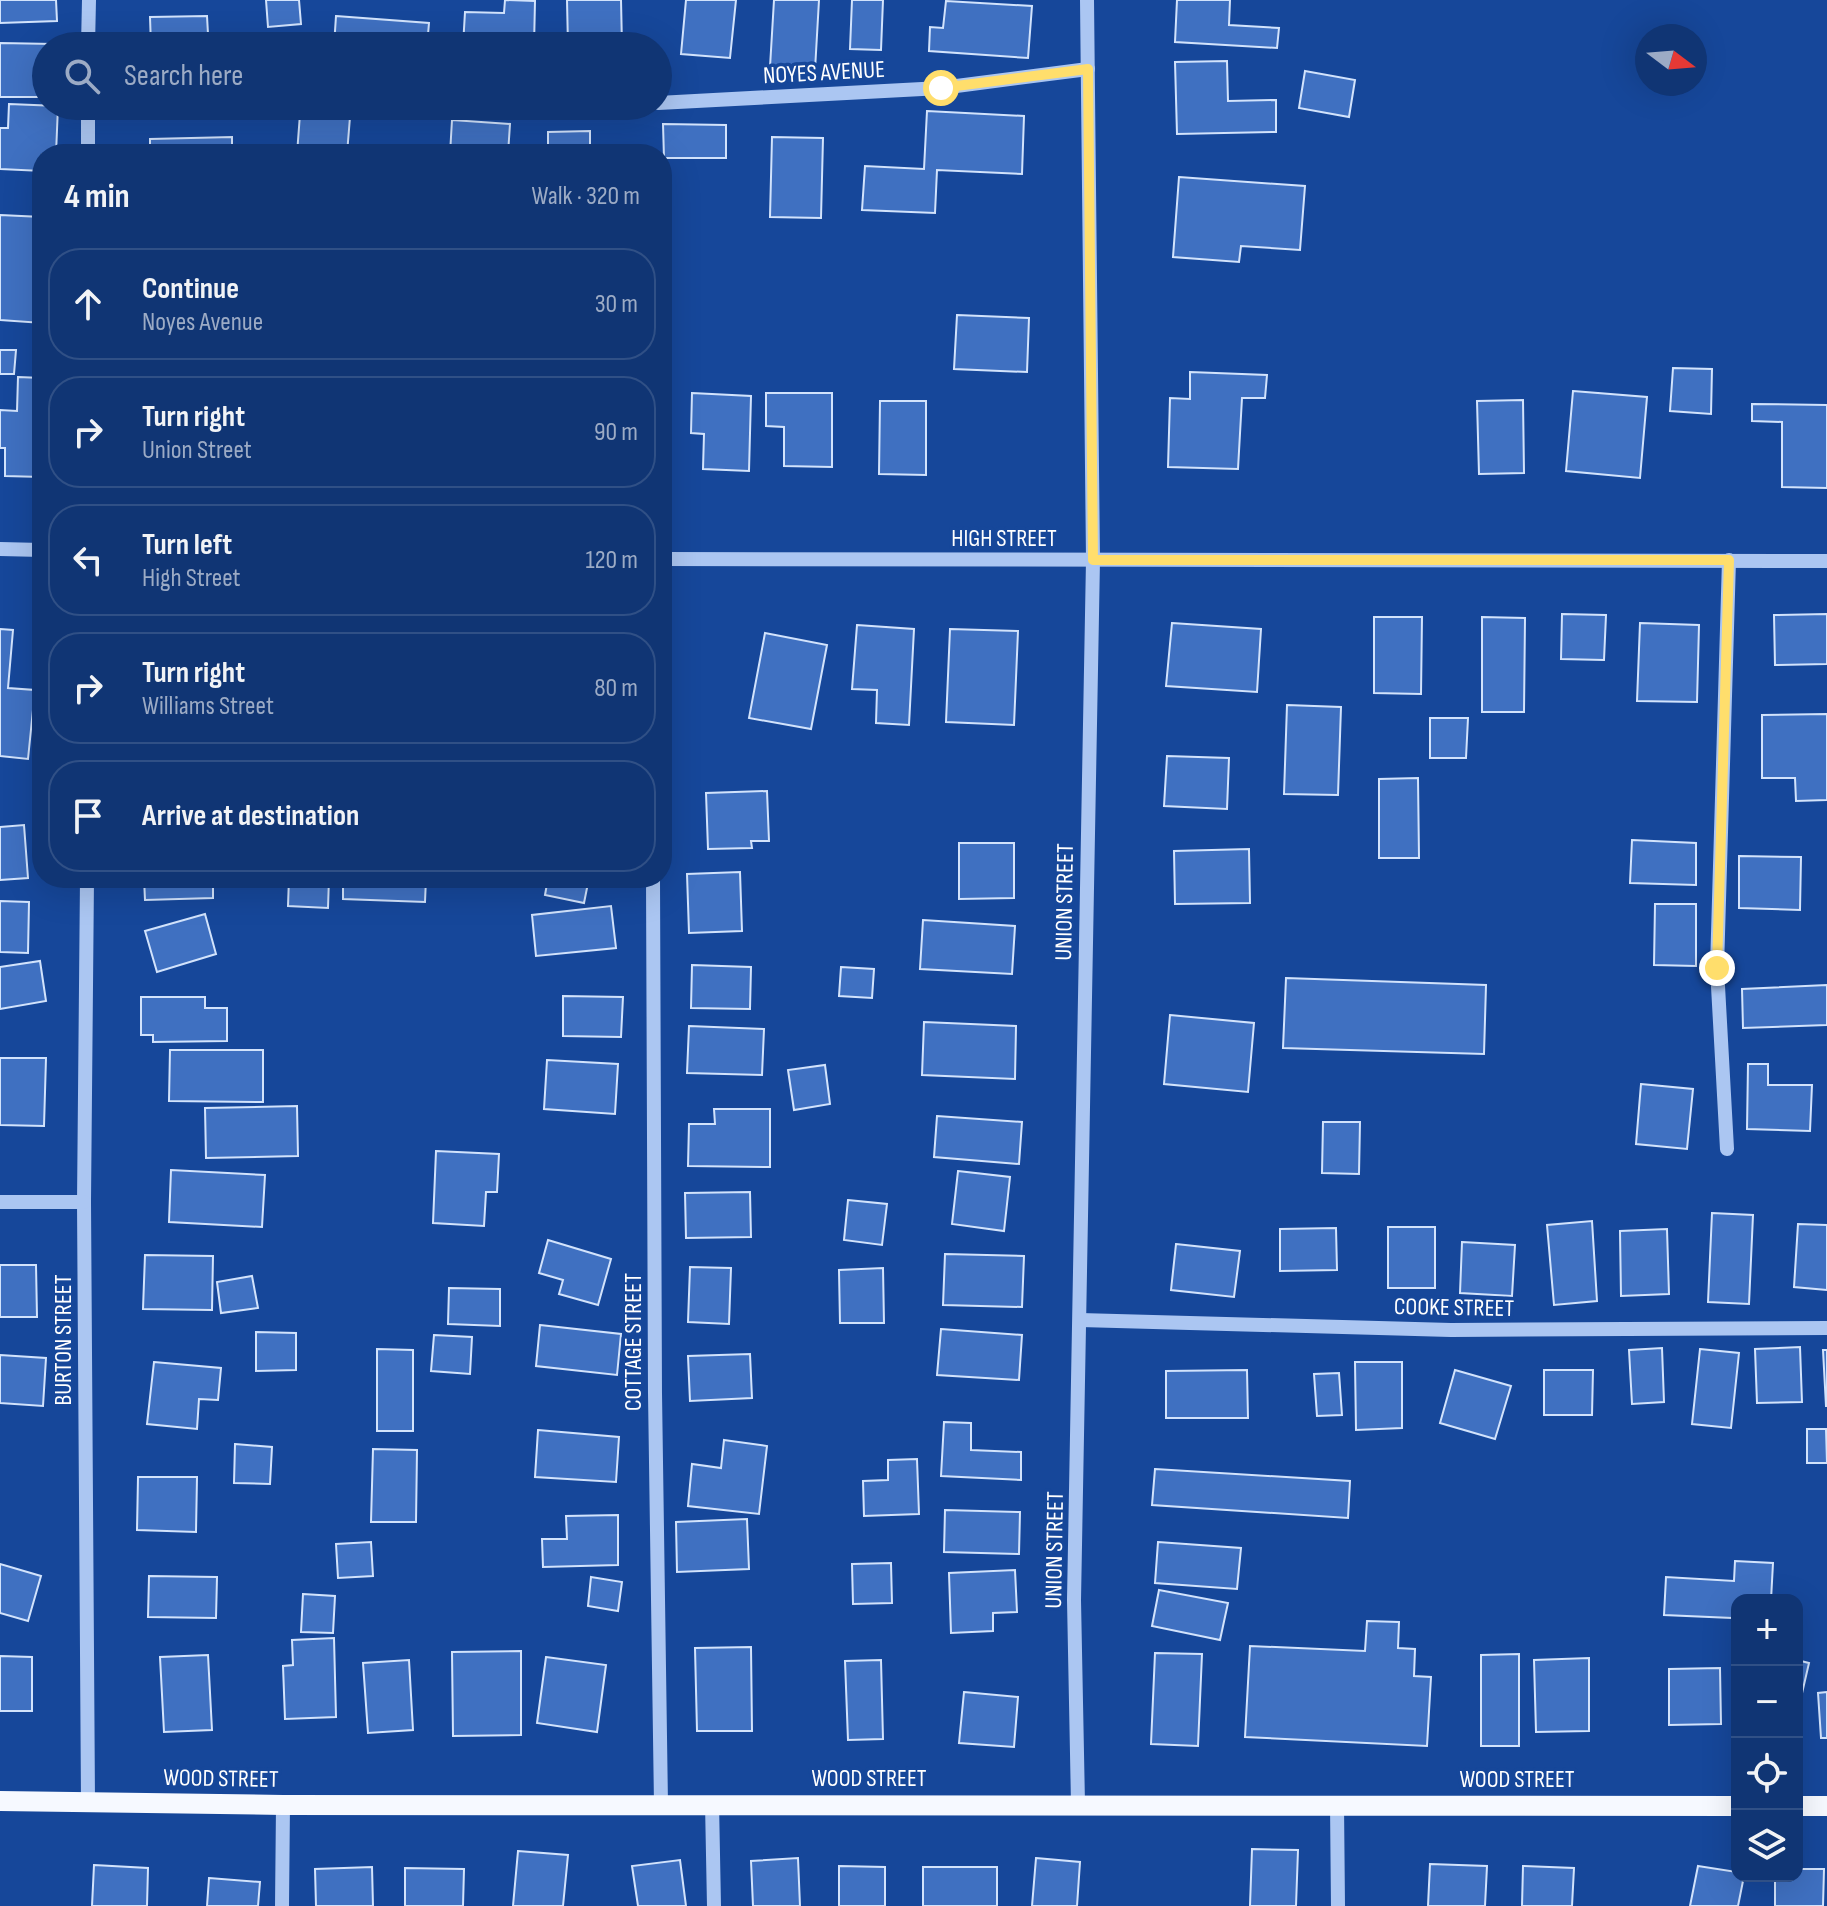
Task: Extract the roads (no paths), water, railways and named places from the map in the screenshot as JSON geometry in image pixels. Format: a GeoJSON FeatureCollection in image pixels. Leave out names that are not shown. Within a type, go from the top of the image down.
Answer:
{"type":"FeatureCollection","features":[{"type":"Feature","properties":{"kind":"main road","name":"WOOD STREET"},"geometry":{"type":"LineString","coordinates":[[0,1801],[283,1805],[1731,1806]]}},
{"type":"Feature","properties":{"kind":"main road"},"geometry":{"type":"LineString","coordinates":[[1803,1806],[1827,1806]]}},
{"type":"Feature","properties":{"kind":"street"},"geometry":{"type":"LineString","coordinates":[[88,32],[89,0]]}},
{"type":"Feature","properties":{"kind":"street","name":"UNION STREET"},"geometry":{"type":"LineString","coordinates":[[1078,1804],[1074,1600],[1093,560],[1087,0]]}},
{"type":"Feature","properties":{"kind":"street","name":"NOYES AVENUE"},"geometry":{"type":"LineString","coordinates":[[672,102],[941,88],[1088,69]]}},
{"type":"Feature","properties":{"kind":"street"},"geometry":{"type":"LineString","coordinates":[[88,120],[88,144]]}},
{"type":"Feature","properties":{"kind":"street"},"geometry":{"type":"LineString","coordinates":[[0,549],[32,550]]}},
{"type":"Feature","properties":{"kind":"street","name":"HIGH STREET"},"geometry":{"type":"LineString","coordinates":[[672,559],[1827,561]]}},
{"type":"Feature","properties":{"kind":"street"},"geometry":{"type":"LineString","coordinates":[[1727,1149],[1717,968],[1729,560]]}},
{"type":"Feature","properties":{"kind":"street","name":"BURTON STREET"},"geometry":{"type":"LineString","coordinates":[[87,888],[84,1202],[88,1803]]}},
{"type":"Feature","properties":{"kind":"street","name":"COTTAGE STREET"},"geometry":{"type":"LineString","coordinates":[[653,888],[655,1393],[661,1805]]}},
{"type":"Feature","properties":{"kind":"street"},"geometry":{"type":"LineString","coordinates":[[0,1202],[84,1202]]}},
{"type":"Feature","properties":{"kind":"street","name":"COOKE STREET"},"geometry":{"type":"LineString","coordinates":[[1080,1320],[1451,1330],[1827,1328]]}},
{"type":"Feature","properties":{"kind":"street"},"geometry":{"type":"LineString","coordinates":[[712,1803],[714,1906]]}},
{"type":"Feature","properties":{"kind":"street"},"geometry":{"type":"LineString","coordinates":[[1337,1804],[1338,1906]]}},
{"type":"Feature","properties":{"kind":"street"},"geometry":{"type":"LineString","coordinates":[[282,1906],[283,1805]]}}]}
